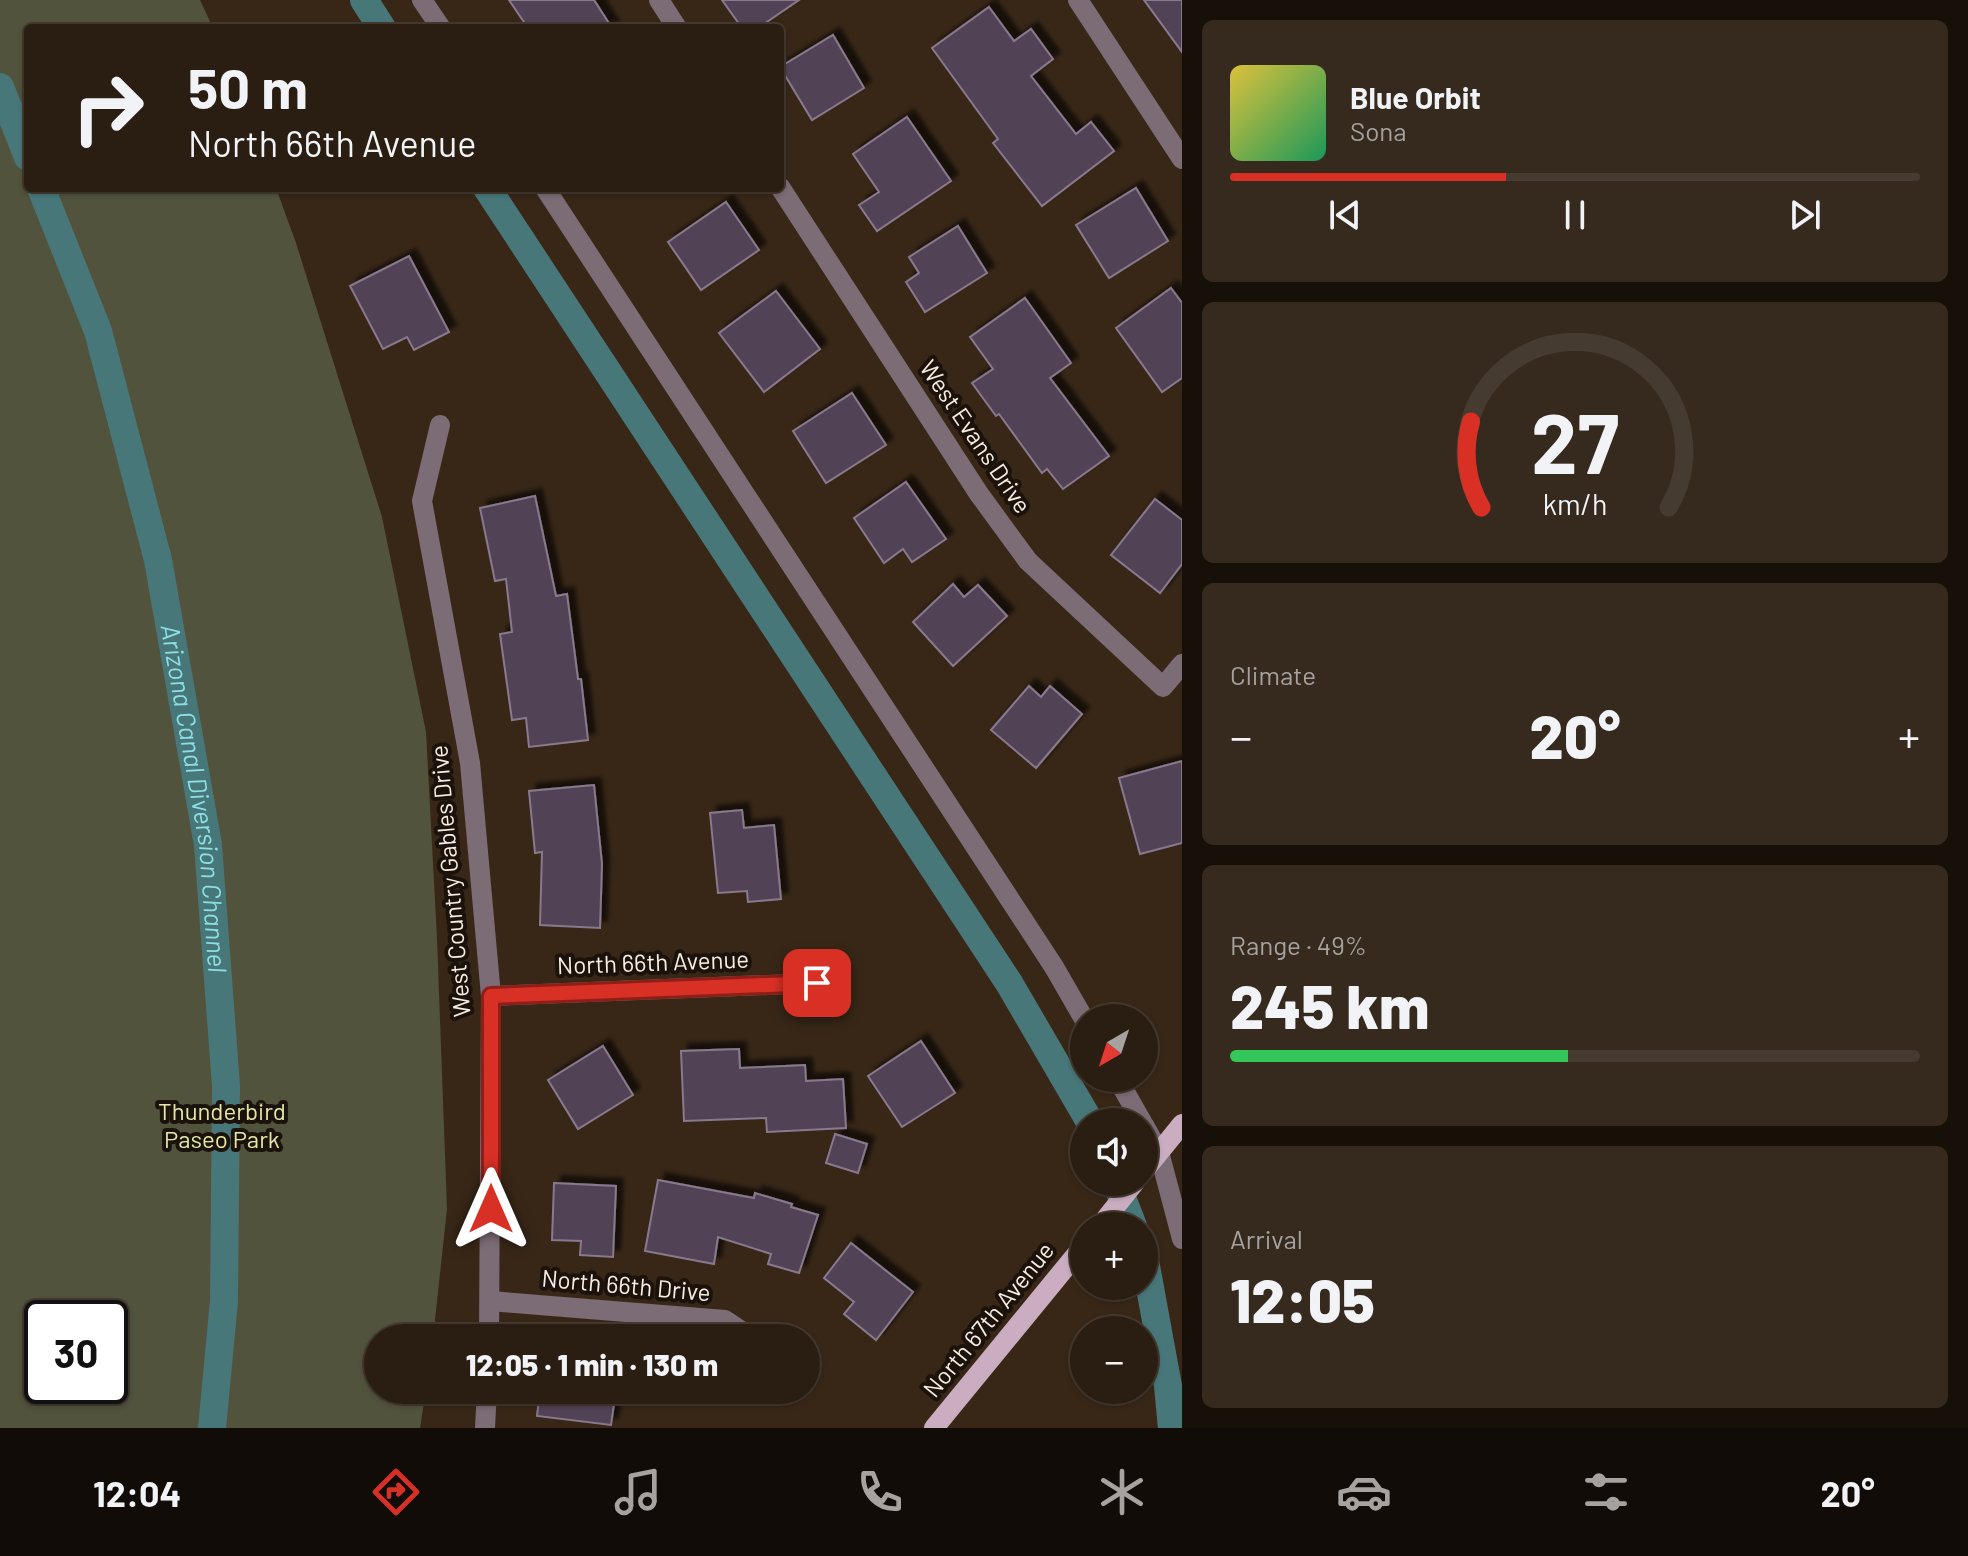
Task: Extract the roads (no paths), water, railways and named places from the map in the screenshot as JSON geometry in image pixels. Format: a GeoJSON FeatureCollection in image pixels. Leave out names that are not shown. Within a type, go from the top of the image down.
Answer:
{"type":"FeatureCollection","features":[{"type":"Feature","properties":{"kind":"main road"},"geometry":{"type":"LineString","coordinates":[[1159,1152],[1182,1124]]}},
{"type":"Feature","properties":{"kind":"main road"},"geometry":{"type":"LineString","coordinates":[[1111,1212],[1124,1196]]}},
{"type":"Feature","properties":{"kind":"main road","name":"North 67th Avenue"},"geometry":{"type":"LineString","coordinates":[[934,1428],[1070,1263]]}},
{"type":"Feature","properties":{"kind":"street"},"geometry":{"type":"LineString","coordinates":[[422,0],[438,24]]}},
{"type":"Feature","properties":{"kind":"street"},"geometry":{"type":"LineString","coordinates":[[659,0],[674,24]]}},
{"type":"Feature","properties":{"kind":"street"},"geometry":{"type":"LineString","coordinates":[[1078,0],[1182,159]]}},
{"type":"Feature","properties":{"kind":"street"},"geometry":{"type":"LineString","coordinates":[[548,192],[1075,1004]]}},
{"type":"Feature","properties":{"kind":"street","name":"West Evans Drive"},"geometry":{"type":"LineString","coordinates":[[783,192],[979,494],[1028,561],[1163,687],[1182,664]]}},
{"type":"Feature","properties":{"kind":"street","name":"West Country Gables Drive"},"geometry":{"type":"LineString","coordinates":[[440,425],[422,501],[470,763],[491,996],[489,1324]]}},
{"type":"Feature","properties":{"kind":"street","name":"North 66th Avenue"},"geometry":{"type":"LineString","coordinates":[[491,996],[817,983]]}},
{"type":"Feature","properties":{"kind":"street"},"geometry":{"type":"LineString","coordinates":[[1159,1152],[1182,1239]]}},
{"type":"Feature","properties":{"kind":"street","name":"North 66th Drive"},"geometry":{"type":"LineString","coordinates":[[490,1301],[725,1320],[731,1324]]}},
{"type":"Feature","properties":{"kind":"street"},"geometry":{"type":"LineString","coordinates":[[485,1428],[486,1404]]}},
{"type":"Feature","properties":{"kind":"waterway"},"geometry":{"type":"LineString","coordinates":[[364,0],[379,24]]}},
{"type":"Feature","properties":{"kind":"waterway","name":"Arizona Canal Diversion Channel"},"geometry":{"type":"LineString","coordinates":[[0,87],[24,147]]}},
{"type":"Feature","properties":{"kind":"waterway","name":"Arizona Canal Diversion Channel"},"geometry":{"type":"LineString","coordinates":[[43,192],[98,331],[158,560],[208,845],[226,1086],[224,1301],[212,1428]]}},
{"type":"Feature","properties":{"kind":"waterway"},"geometry":{"type":"LineString","coordinates":[[490,192],[1009,983],[1082,1108]]}},
{"type":"Feature","properties":{"kind":"waterway"},"geometry":{"type":"LineString","coordinates":[[1121,1196],[1128,1212]]}},
{"type":"Feature","properties":{"kind":"waterway"},"geometry":{"type":"LineString","coordinates":[[1152,1300],[1168,1386],[1172,1428]]}},
{"type":"Feature","properties":{"kind":"park label","name":"Thunderbird Paseo Park"},"geometry":{"type":"Point","coordinates":[222,1126]}}]}
